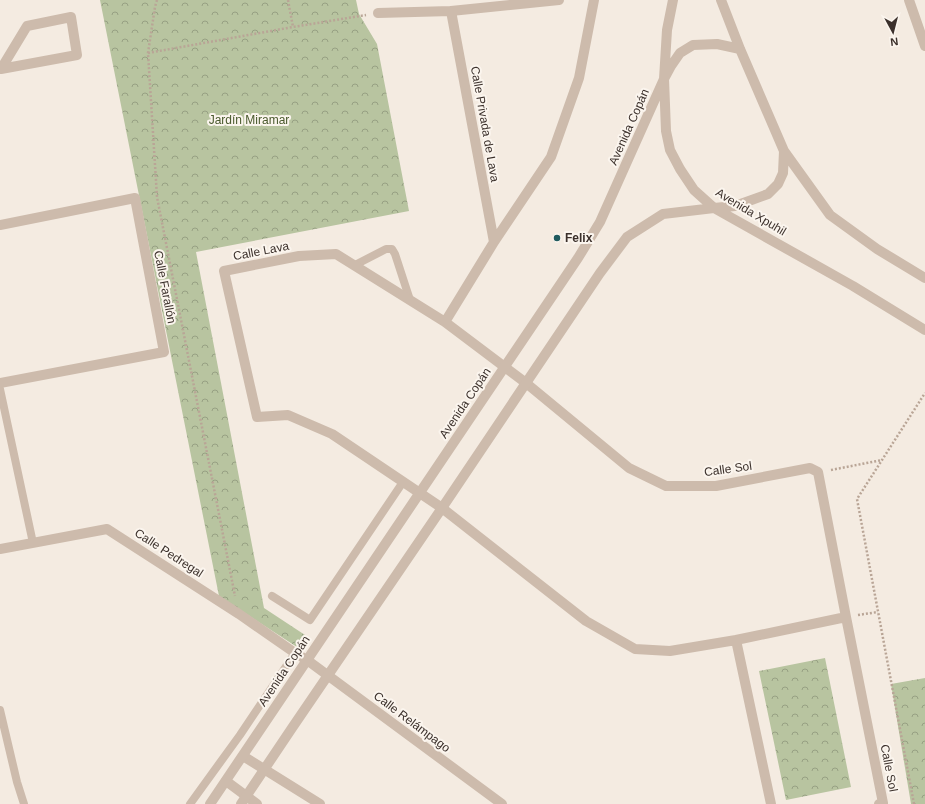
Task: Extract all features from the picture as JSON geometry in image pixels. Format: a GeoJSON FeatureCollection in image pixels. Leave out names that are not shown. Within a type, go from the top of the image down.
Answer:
{"type":"FeatureCollection","features":[{"type":"Feature","properties":{"kind":"street"},"geometry":{"type":"LineString","coordinates":[[378,13],[451,11],[560,0]]}},
{"type":"Feature","properties":{"kind":"street"},"geometry":{"type":"LineString","coordinates":[[444,322],[550,157],[579,78],[594,0]]}},
{"type":"Feature","properties":{"kind":"street","name":"Avenida Xpuhil"},"geometry":{"type":"LineString","coordinates":[[672,0],[664,79],[666,131],[670,150],[680,169],[694,190],[714,208],[853,286],[925,330]]}},
{"type":"Feature","properties":{"kind":"street"},"geometry":{"type":"LineString","coordinates":[[721,0],[740,49],[784,151],[830,215],[877,249],[925,278]]}},
{"type":"Feature","properties":{"kind":"street"},"geometry":{"type":"LineString","coordinates":[[909,0],[925,46]]}},
{"type":"Feature","properties":{"kind":"street","name":"Calle Privada de Lava"},"geometry":{"type":"LineString","coordinates":[[451,11],[494,242]]}},
{"type":"Feature","properties":{"kind":"street"},"geometry":{"type":"LineString","coordinates":[[71,16],[77,55],[1,69],[27,26],[71,16]]}},
{"type":"Feature","properties":{"kind":"street","name":"Avenida Copán"},"geometry":{"type":"LineString","coordinates":[[210,804],[578,258],[600,222],[664,79],[680,53],[693,45],[717,44],[740,49]]}},
{"type":"Feature","properties":{"kind":"street"},"geometry":{"type":"LineString","coordinates":[[244,800],[600,273],[627,237],[663,214],[735,206],[768,194],[778,184],[783,173],[784,151]]}},
{"type":"Feature","properties":{"kind":"street","name":"Calle Farallón"},"geometry":{"type":"LineString","coordinates":[[0,225],[135,198],[164,352],[0,383]]}},
{"type":"Feature","properties":{"kind":"street","name":"Calle Lava"},"geometry":{"type":"LineString","coordinates":[[420,494],[332,434],[288,415],[257,417],[224,271],[299,256],[336,254],[444,322],[526,383]]}},
{"type":"Feature","properties":{"kind":"street","name":"Calle Sol"},"geometry":{"type":"LineString","coordinates":[[526,383],[629,468],[666,486],[716,486],[810,468],[818,472],[883,803],[879,804]]}},
{"type":"Feature","properties":{"kind":"street"},"geometry":{"type":"LineString","coordinates":[[420,494],[442,508],[586,621],[635,649],[670,651],[736,640],[846,617]]}},
{"type":"Feature","properties":{"kind":"street","name":"Calle Pedregal"},"geometry":{"type":"LineString","coordinates":[[0,549],[107,529],[239,614],[307,660]]}},
{"type":"Feature","properties":{"kind":"street"},"geometry":{"type":"LineString","coordinates":[[736,640],[771,804]]}},
{"type":"Feature","properties":{"kind":"street","name":"Calle Relámpago"},"geometry":{"type":"LineString","coordinates":[[307,660],[502,804]]}},
{"type":"Feature","properties":{"kind":"street"},"geometry":{"type":"LineString","coordinates":[[243,756],[320,804]]}},
{"type":"Feature","properties":{"kind":"street"},"geometry":{"type":"LineString","coordinates":[[226,781],[244,800],[258,804]]}},
{"type":"Feature","properties":{"kind":"lane"},"geometry":{"type":"LineString","coordinates":[[354,265],[386,249],[392,249],[410,300]]}},
{"type":"Feature","properties":{"kind":"lane"},"geometry":{"type":"LineString","coordinates":[[0,389],[33,543]]}},
{"type":"Feature","properties":{"kind":"lane"},"geometry":{"type":"LineString","coordinates":[[272,596],[310,620],[403,482]]}},
{"type":"Feature","properties":{"kind":"lane"},"geometry":{"type":"LineString","coordinates":[[190,804],[240,735],[295,653]]}},
{"type":"Feature","properties":{"kind":"lane"},"geometry":{"type":"LineString","coordinates":[[0,710],[17,782],[24,804]]}},
{"type":"Feature","properties":{"kind":"path"},"geometry":{"type":"LineString","coordinates":[[157,0],[148,53],[158,197],[239,614]]}},
{"type":"Feature","properties":{"kind":"path"},"geometry":{"type":"LineString","coordinates":[[288,0],[292,27]]}},
{"type":"Feature","properties":{"kind":"path"},"geometry":{"type":"LineString","coordinates":[[148,53],[378,13]]}},
{"type":"Feature","properties":{"kind":"path"},"geometry":{"type":"LineString","coordinates":[[914,804],[857,499],[925,393]]}},
{"type":"Feature","properties":{"kind":"path"},"geometry":{"type":"LineString","coordinates":[[818,472],[882,460]]}},
{"type":"Feature","properties":{"kind":"path"},"geometry":{"type":"LineString","coordinates":[[846,617],[878,612]]}},
{"type":"Feature","properties":{"kind":"green space","name":"Jardín Miramar"},"geometry":{"type":"Polygon","coordinates":[[[100,0],[356,0],[359,14],[377,44],[409,211],[196,252],[264,608],[305,635],[297,647],[219,596],[100,0]]]}},
{"type":"Feature","properties":{"kind":"green space"},"geometry":{"type":"Polygon","coordinates":[[[825,658],[851,787],[786,800],[759,671],[825,658]]]}},
{"type":"Feature","properties":{"kind":"green space"},"geometry":{"type":"Polygon","coordinates":[[[925,678],[925,804],[911,804],[891,684],[925,678]]]}},
{"type":"Feature","properties":{"kind":"place","name":"Felix"},"geometry":{"type":"Point","coordinates":[557,238]}}]}
